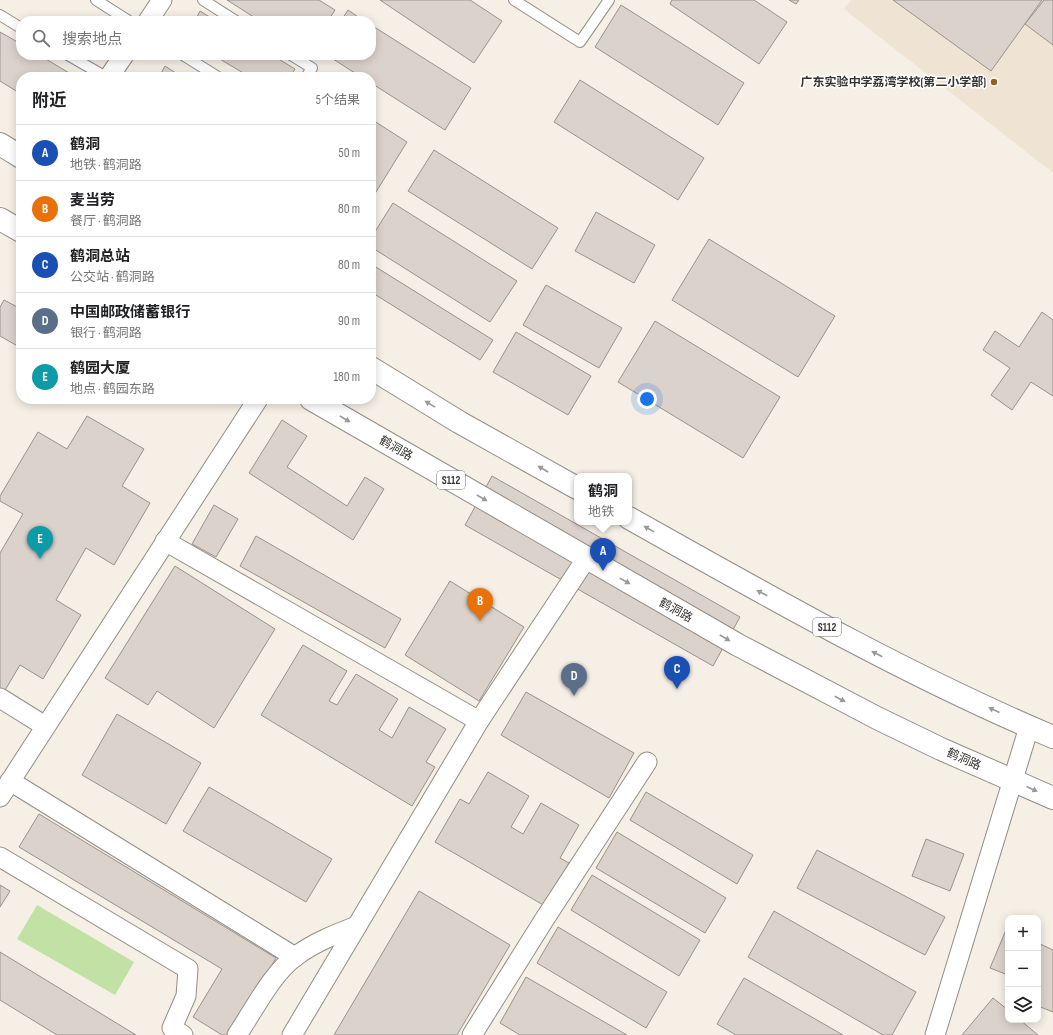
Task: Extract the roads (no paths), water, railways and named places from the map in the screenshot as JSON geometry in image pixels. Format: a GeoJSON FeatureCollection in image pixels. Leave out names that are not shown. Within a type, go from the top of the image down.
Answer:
{"type":"FeatureCollection","features":[{"type":"Feature","properties":{"kind":"main road"},"geometry":{"type":"LineString","coordinates":[[0,144],[16,154]]}},
{"type":"Feature","properties":{"kind":"main road"},"geometry":{"type":"LineString","coordinates":[[0,219],[16,228]]}},
{"type":"Feature","properties":{"kind":"main road"},"geometry":{"type":"LineString","coordinates":[[376,371],[459,422],[574,486]]}},
{"type":"Feature","properties":{"kind":"main road","name":"鹤洞路"},"geometry":{"type":"LineString","coordinates":[[320,404],[586,559],[738,645],[877,718],[1053,798]]}},
{"type":"Feature","properties":{"kind":"main road","name":"S112"},"geometry":{"type":"LineString","coordinates":[[632,520],[846,638],[946,689],[1029,727],[1053,736]]}},
{"type":"Feature","properties":{"kind":"street"},"geometry":{"type":"LineString","coordinates":[[151,16],[162,0]]}},
{"type":"Feature","properties":{"kind":"street"},"geometry":{"type":"LineString","coordinates":[[112,72],[121,60]]}},
{"type":"Feature","properties":{"kind":"street"},"geometry":{"type":"LineString","coordinates":[[0,797],[255,404]]}},
{"type":"Feature","properties":{"kind":"street"},"geometry":{"type":"LineString","coordinates":[[165,541],[479,721]]}},
{"type":"Feature","properties":{"kind":"street"},"geometry":{"type":"LineString","coordinates":[[292,1035],[479,721],[586,559]]}},
{"type":"Feature","properties":{"kind":"street"},"geometry":{"type":"LineString","coordinates":[[0,698],[45,726]]}},
{"type":"Feature","properties":{"kind":"street"},"geometry":{"type":"LineString","coordinates":[[935,1035],[1029,727]]}},
{"type":"Feature","properties":{"kind":"street"},"geometry":{"type":"LineString","coordinates":[[472,1035],[646,762]]}},
{"type":"Feature","properties":{"kind":"street"},"geometry":{"type":"LineString","coordinates":[[10,780],[295,957]]}},
{"type":"Feature","properties":{"kind":"street"},"geometry":{"type":"LineString","coordinates":[[0,857],[188,969],[186,996],[172,1028],[184,1035]]}},
{"type":"Feature","properties":{"kind":"street"},"geometry":{"type":"LineString","coordinates":[[237,1035],[277,976],[295,957],[319,941],[357,926]]}},
{"type":"Feature","properties":{"kind":"lane"},"geometry":{"type":"LineString","coordinates":[[96,0],[121,16]]}},
{"type":"Feature","properties":{"kind":"lane"},"geometry":{"type":"LineString","coordinates":[[203,0],[228,16]]}},
{"type":"Feature","properties":{"kind":"lane"},"geometry":{"type":"LineString","coordinates":[[514,0],[580,42],[610,0]]}},
{"type":"Feature","properties":{"kind":"lane"},"geometry":{"type":"LineString","coordinates":[[0,15],[16,25]]}},
{"type":"Feature","properties":{"kind":"lane"},"geometry":{"type":"LineString","coordinates":[[77,60],[97,72]]}},
{"type":"Feature","properties":{"kind":"lane"},"geometry":{"type":"LineString","coordinates":[[191,60],[210,72]]}},
{"type":"Feature","properties":{"kind":"lane"},"geometry":{"type":"LineString","coordinates":[[299,60],[312,68],[309,72]]}},
{"type":"Feature","properties":{"kind":"place","name":"广东实验中学荔湾学校(第二小学部)"},"geometry":{"type":"Point","coordinates":[994,82]}},
{"type":"Feature","properties":{"kind":"place","name":"鹤园大厦"},"geometry":{"type":"Point","coordinates":[40,559]}},
{"type":"Feature","properties":{"kind":"place","name":"鹤洞"},"geometry":{"type":"Point","coordinates":[603,571]}},
{"type":"Feature","properties":{"kind":"place","name":"麦当劳"},"geometry":{"type":"Point","coordinates":[480,621]}},
{"type":"Feature","properties":{"kind":"place","name":"鹤洞总站"},"geometry":{"type":"Point","coordinates":[677,689]}},
{"type":"Feature","properties":{"kind":"place","name":"中国邮政储蓄银行"},"geometry":{"type":"Point","coordinates":[574,696]}}]}
